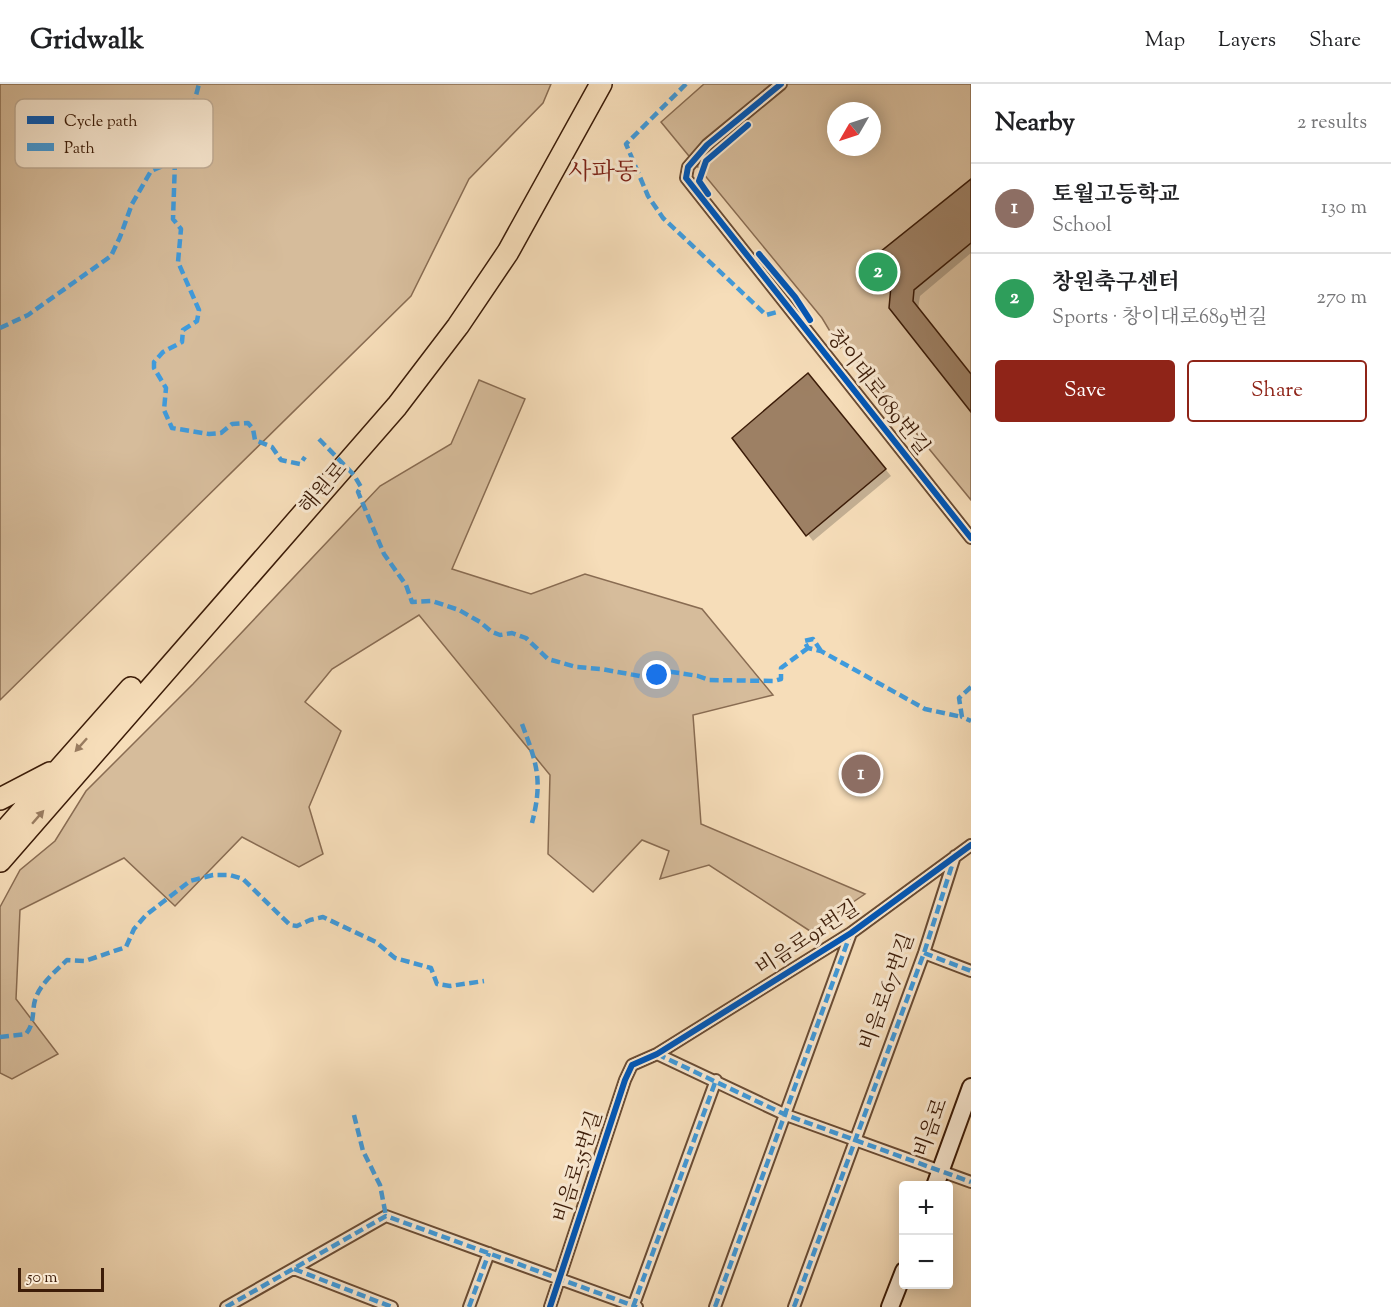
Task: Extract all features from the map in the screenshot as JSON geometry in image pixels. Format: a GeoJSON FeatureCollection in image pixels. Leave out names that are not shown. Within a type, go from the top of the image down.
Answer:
{"type":"FeatureCollection","features":[{"type":"Feature","properties":{"kind":"highway","name":"해원로"},"geometry":{"type":"LineString","coordinates":[[0,836],[392,394],[491,258],[586,84]]}},
{"type":"Feature","properties":{"kind":"highway","name":"해원로"},"geometry":{"type":"LineString","coordinates":[[0,861],[397,406],[458,326],[508,252],[601,84]]}},
{"type":"Feature","properties":{"kind":"highway"},"geometry":{"type":"LineString","coordinates":[[0,799],[61,767]]}},
{"type":"Feature","properties":{"kind":"street","name":"창이대로689번길"},"geometry":{"type":"LineString","coordinates":[[782,84],[707,145],[688,166],[686,178],[971,538]]}},
{"type":"Feature","properties":{"kind":"street","name":"비음로91번길"},"geometry":{"type":"LineString","coordinates":[[657,1054],[851,933],[971,845]]}},
{"type":"Feature","properties":{"kind":"street","name":"비음로67번길"},"geometry":{"type":"LineString","coordinates":[[855,1140],[924,953],[955,856]]}},
{"type":"Feature","properties":{"kind":"street"},"geometry":{"type":"LineString","coordinates":[[715,1307],[851,933]]}},
{"type":"Feature","properties":{"kind":"street"},"geometry":{"type":"LineString","coordinates":[[924,953],[971,971]]}},
{"type":"Feature","properties":{"kind":"street"},"geometry":{"type":"LineString","coordinates":[[657,1054],[786,1115],[855,1140],[938,1178],[971,1182]]}},
{"type":"Feature","properties":{"kind":"street","name":"비음로55번길"},"geometry":{"type":"LineString","coordinates":[[550,1307],[625,1080],[632,1065],[657,1054]]}},
{"type":"Feature","properties":{"kind":"street"},"geometry":{"type":"LineString","coordinates":[[620,1065],[625,1080]]}},
{"type":"Feature","properties":{"kind":"street"},"geometry":{"type":"LineString","coordinates":[[226,1307],[386,1216],[634,1307],[716,1080]]}},
{"type":"Feature","properties":{"kind":"street","name":"비음로"},"geometry":{"type":"LineString","coordinates":[[938,1178],[971,1087]]}},
{"type":"Feature","properties":{"kind":"street"},"geometry":{"type":"LineString","coordinates":[[794,1307],[855,1140]]}},
{"type":"Feature","properties":{"kind":"street"},"geometry":{"type":"LineString","coordinates":[[469,1307],[489,1253]]}},
{"type":"Feature","properties":{"kind":"street"},"geometry":{"type":"LineString","coordinates":[[294,1269],[392,1307]]}},
{"type":"Feature","properties":{"kind":"street"},"geometry":{"type":"LineString","coordinates":[[891,1307],[899,1283]]}},
{"type":"Feature","properties":{"kind":"shaded area"},"geometry":{"type":"Polygon","coordinates":[[[0,84],[551,84],[543,103],[469,179],[411,296],[0,700],[0,84]]]}},
{"type":"Feature","properties":{"kind":"shaded area"},"geometry":{"type":"Polygon","coordinates":[[[704,84],[971,84],[971,500],[844,345],[840,348],[822,318],[661,122],[704,84]]]}},
{"type":"Feature","properties":{"kind":"shaded area"},"geometry":{"type":"Polygon","coordinates":[[[479,380],[525,399],[452,569],[531,594],[585,574],[702,609],[773,695],[693,715],[701,824],[865,894],[810,931],[709,865],[660,879],[669,851],[642,840],[593,892],[548,854],[550,775],[419,615],[332,669],[305,702],[341,731],[309,807],[323,854],[299,867],[242,837],[175,906],[124,858],[20,910],[16,999],[58,1054],[12,1079],[0,1073],[0,907],[20,870],[55,841],[86,791],[193,684],[380,486],[451,444],[479,380]]]}},
{"type":"Feature","properties":{"kind":"building"},"geometry":{"type":"Polygon","coordinates":[[[971,179],[971,243],[914,290],[913,301],[971,374],[971,412],[889,308],[891,286],[870,260],[971,179]]]}},
{"type":"Feature","properties":{"kind":"building"},"geometry":{"type":"Polygon","coordinates":[[[808,373],[886,469],[806,536],[732,438],[808,373]]]}},
{"type":"Feature","properties":{"kind":"marked path"},"geometry":{"type":"LineString","coordinates":[[195,99],[199,84]]}},
{"type":"Feature","properties":{"kind":"marked path"},"geometry":{"type":"LineString","coordinates":[[686,84],[626,144],[648,196],[663,218],[766,315],[777,312]]}},
{"type":"Feature","properties":{"kind":"marked path"},"geometry":{"type":"LineString","coordinates":[[0,328],[28,315],[111,256],[132,204],[151,171],[158,168]]}},
{"type":"Feature","properties":{"kind":"marked path"},"geometry":{"type":"LineString","coordinates":[[175,168],[173,219],[181,229],[178,262],[199,310],[197,321],[183,330],[182,342],[163,352],[154,362],[154,368],[166,388],[164,410],[172,428],[209,434],[221,433],[232,424],[248,423],[253,429],[255,440],[272,447],[281,460],[300,464],[305,457]]}},
{"type":"Feature","properties":{"kind":"marked path"},"geometry":{"type":"LineString","coordinates":[[319,439],[354,475],[361,487],[358,492],[384,554],[406,585],[412,602],[432,601],[459,610],[492,632],[500,635],[512,633],[526,638],[548,659],[576,667],[640,676],[653,676],[666,671],[709,680],[774,681],[781,679],[781,668],[808,648]]}},
{"type":"Feature","properties":{"kind":"marked path"},"geometry":{"type":"LineString","coordinates":[[821,651],[813,639],[804,641],[808,648],[821,651],[925,709],[962,717]]}},
{"type":"Feature","properties":{"kind":"marked path"},"geometry":{"type":"LineString","coordinates":[[971,687],[959,698],[962,717],[971,721]]}},
{"type":"Feature","properties":{"kind":"marked path"},"geometry":{"type":"LineString","coordinates":[[522,724],[537,772],[537,795],[532,823]]}},
{"type":"Feature","properties":{"kind":"marked path"},"geometry":{"type":"LineString","coordinates":[[794,1307],[924,953],[954,859]]}},
{"type":"Feature","properties":{"kind":"marked path"},"geometry":{"type":"LineString","coordinates":[[0,1037],[26,1034],[31,1025],[35,1002],[42,986],[67,960],[85,961],[126,947],[134,929],[146,915],[190,881],[213,875],[230,875],[243,879],[290,925],[297,926],[323,917],[376,942],[395,958],[431,968],[437,984],[450,986],[484,981]]}},
{"type":"Feature","properties":{"kind":"marked path"},"geometry":{"type":"LineString","coordinates":[[715,1307],[850,935]]}},
{"type":"Feature","properties":{"kind":"marked path"},"geometry":{"type":"LineString","coordinates":[[924,953],[971,971]]}},
{"type":"Feature","properties":{"kind":"marked path"},"geometry":{"type":"LineString","coordinates":[[657,1054],[786,1115],[971,1182]]}},
{"type":"Feature","properties":{"kind":"marked path"},"geometry":{"type":"LineString","coordinates":[[633,1307],[716,1080]]}},
{"type":"Feature","properties":{"kind":"marked path"},"geometry":{"type":"LineString","coordinates":[[354,1115],[363,1151],[380,1185],[386,1216]]}},
{"type":"Feature","properties":{"kind":"marked path"},"geometry":{"type":"LineString","coordinates":[[226,1307],[386,1216],[637,1307]]}},
{"type":"Feature","properties":{"kind":"marked path"},"geometry":{"type":"LineString","coordinates":[[469,1307],[489,1253]]}},
{"type":"Feature","properties":{"kind":"marked path"},"geometry":{"type":"LineString","coordinates":[[294,1269],[392,1307]]}},
{"type":"Feature","properties":{"kind":"cycle path"},"geometry":{"type":"LineString","coordinates":[[781,84],[707,145],[688,167],[686,178],[971,538]]}},
{"type":"Feature","properties":{"kind":"cycle path"},"geometry":{"type":"LineString","coordinates":[[708,194],[699,181],[706,161],[748,125]]}},
{"type":"Feature","properties":{"kind":"cycle path"},"geometry":{"type":"LineString","coordinates":[[759,254],[795,297],[810,320]]}},
{"type":"Feature","properties":{"kind":"cycle path"},"geometry":{"type":"LineString","coordinates":[[550,1307],[625,1080],[632,1065],[657,1054],[851,933],[971,845]]}},
{"type":"Feature","properties":{"kind":"place","name":"창원축구센터"},"geometry":{"type":"Point","coordinates":[878,272]}},
{"type":"Feature","properties":{"kind":"place","name":"토월고등학교"},"geometry":{"type":"Point","coordinates":[861,774]}},
{"type":"Feature","properties":{"kind":"district","name":"사파동"},"geometry":{"type":"Point","coordinates":[603,173]}}]}
